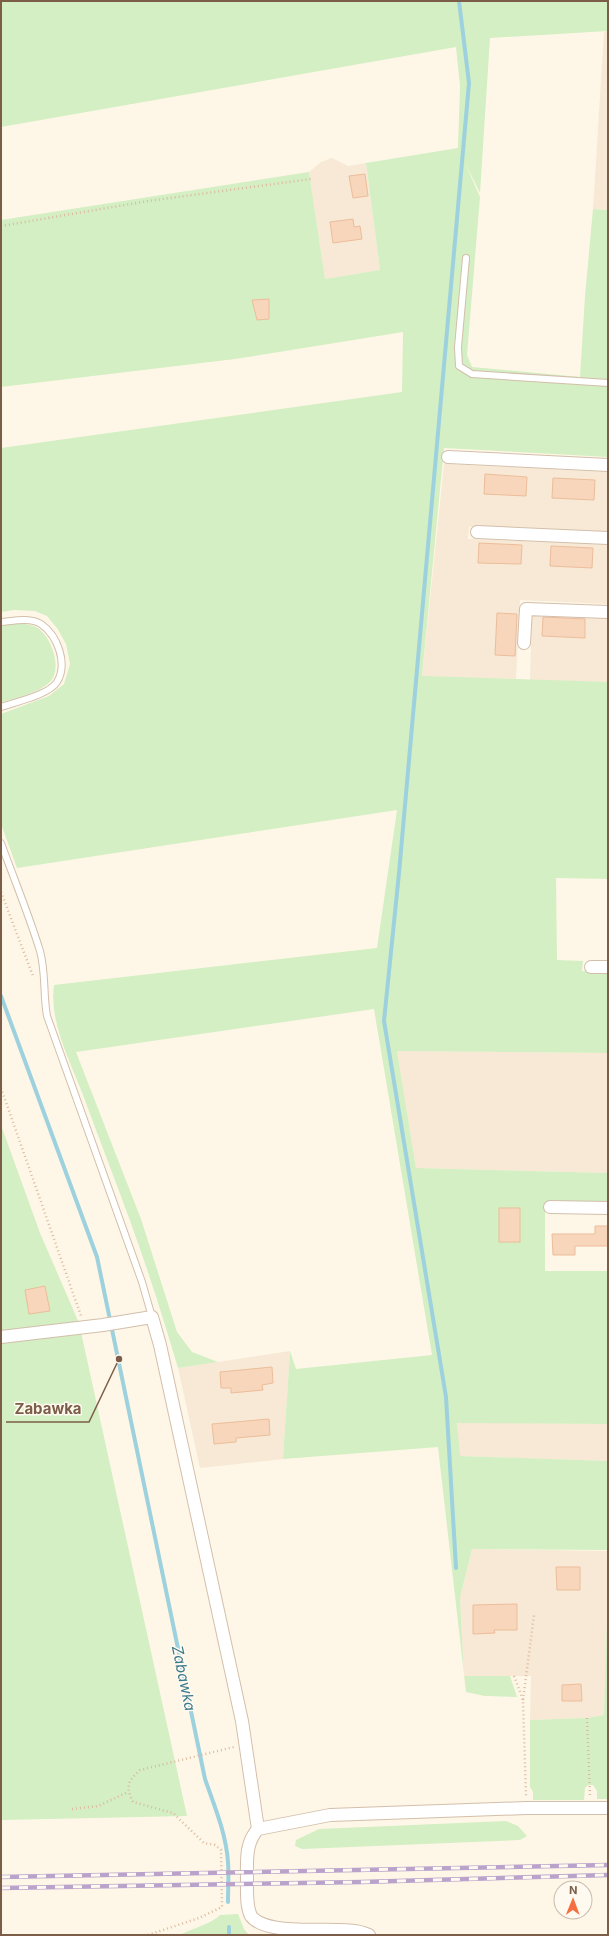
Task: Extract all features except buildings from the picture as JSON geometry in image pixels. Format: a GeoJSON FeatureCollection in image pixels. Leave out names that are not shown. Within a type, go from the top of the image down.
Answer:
{"type":"FeatureCollection","features":[{"type":"Feature","properties":{"kind":"street"},"geometry":{"type":"LineString","coordinates":[[448,457],[608,465]]}},
{"type":"Feature","properties":{"kind":"street"},"geometry":{"type":"LineString","coordinates":[[477,532],[608,538]]}},
{"type":"Feature","properties":{"kind":"street"},"geometry":{"type":"LineString","coordinates":[[524,643],[526,609],[608,612]]}},
{"type":"Feature","properties":{"kind":"street"},"geometry":{"type":"LineString","coordinates":[[591,966],[608,967]]}},
{"type":"Feature","properties":{"kind":"street"},"geometry":{"type":"LineString","coordinates":[[550,1207],[608,1208]]}},
{"type":"Feature","properties":{"kind":"street"},"geometry":{"type":"LineString","coordinates":[[1,1337],[84,1326],[103,1325],[152,1317],[160,1345],[242,1721],[258,1829]]}},
{"type":"Feature","properties":{"kind":"street"},"geometry":{"type":"LineString","coordinates":[[369,1935],[343,1930],[284,1931],[268,1929],[258,1924],[251,1916],[248,1907],[247,1846],[252,1836],[258,1829],[330,1815],[526,1808],[608,1808]]}},
{"type":"Feature","properties":{"kind":"lane"},"geometry":{"type":"LineString","coordinates":[[466,258],[458,346],[459,366],[472,374],[608,383]]}},
{"type":"Feature","properties":{"kind":"lane"},"geometry":{"type":"LineString","coordinates":[[1,622],[24,620],[40,624],[50,634],[59,648],[62,664],[56,683],[45,692],[1,707]]}},
{"type":"Feature","properties":{"kind":"lane"},"geometry":{"type":"LineString","coordinates":[[1,843],[40,952],[45,977],[44,1002],[47,1016],[140,1275],[152,1317]]}},
{"type":"Feature","properties":{"kind":"path"},"geometry":{"type":"LineString","coordinates":[[1,226],[148,202],[311,178]]}},
{"type":"Feature","properties":{"kind":"path"},"geometry":{"type":"LineString","coordinates":[[1,892],[36,983]]}},
{"type":"Feature","properties":{"kind":"path"},"geometry":{"type":"LineString","coordinates":[[1,1088],[84,1326]]}},
{"type":"Feature","properties":{"kind":"path"},"geometry":{"type":"LineString","coordinates":[[526,1808],[523,1700],[534,1615]]}},
{"type":"Feature","properties":{"kind":"path"},"geometry":{"type":"LineString","coordinates":[[514,1676],[523,1700]]}},
{"type":"Feature","properties":{"kind":"path"},"geometry":{"type":"LineString","coordinates":[[587,1718],[590,1808]]}},
{"type":"Feature","properties":{"kind":"path"},"geometry":{"type":"LineString","coordinates":[[148,1935],[198,1918],[222,1907],[221,1850],[215,1845],[204,1844],[174,1814],[133,1802],[128,1792],[130,1779],[140,1770],[245,1745]]}},
{"type":"Feature","properties":{"kind":"path"},"geometry":{"type":"LineString","coordinates":[[72,1809],[98,1806],[128,1792]]}},
{"type":"Feature","properties":{"kind":"shaded area"},"geometry":{"type":"Polygon","coordinates":[[[608,31],[608,210],[593,209],[604,32],[608,31]]]}},
{"type":"Feature","properties":{"kind":"shaded area"},"geometry":{"type":"Polygon","coordinates":[[[332,158],[348,166],[366,163],[380,270],[325,279],[309,172],[321,162],[332,158]]]}},
{"type":"Feature","properties":{"kind":"shaded area"},"geometry":{"type":"Polygon","coordinates":[[[444,464],[608,472],[608,534],[469,527],[468,539],[608,544],[608,604],[520,600],[516,679],[422,677],[444,464]]]}},
{"type":"Feature","properties":{"kind":"shaded area"},"geometry":{"type":"Polygon","coordinates":[[[532,612],[608,616],[608,682],[530,681],[532,612]]]}},
{"type":"Feature","properties":{"kind":"shaded area"},"geometry":{"type":"Polygon","coordinates":[[[397,1051],[608,1053],[608,1173],[416,1168],[397,1051]]]}},
{"type":"Feature","properties":{"kind":"shaded area"},"geometry":{"type":"Polygon","coordinates":[[[290,1351],[283,1459],[200,1468],[178,1368],[290,1351]]]}},
{"type":"Feature","properties":{"kind":"shaded area"},"geometry":{"type":"Polygon","coordinates":[[[457,1422],[608,1424],[608,1461],[459,1456],[457,1422]]]}},
{"type":"Feature","properties":{"kind":"shaded area"},"geometry":{"type":"Polygon","coordinates":[[[472,1549],[608,1551],[608,1622],[604,1715],[587,1718],[530,1720],[531,1676],[464,1676],[460,1598],[472,1549]]]}},
{"type":"Feature","properties":{"kind":"green space"},"geometry":{"type":"Polygon","coordinates":[[[1,1],[608,1],[608,31],[490,38],[480,193],[465,163],[480,197],[467,355],[472,367],[580,377],[585,296],[593,209],[608,210],[608,457],[444,448],[422,676],[608,682],[608,879],[556,878],[557,960],[583,961],[582,971],[608,971],[608,1053],[397,1051],[416,1168],[608,1173],[608,1205],[545,1205],[545,1271],[608,1271],[608,1424],[457,1423],[460,1456],[608,1461],[608,1550],[472,1549],[460,1598],[464,1673],[438,1447],[283,1459],[290,1351],[296,1369],[432,1355],[374,1009],[76,1052],[141,1219],[177,1332],[192,1352],[218,1362],[178,1368],[136,1236],[62,1041],[53,999],[54,985],[377,948],[397,810],[17,868],[1,824],[1,714],[49,696],[64,684],[70,664],[66,644],[57,628],[47,616],[35,611],[14,610],[1,612],[1,448],[402,392],[403,332],[235,359],[1,387],[1,220],[309,172],[325,279],[380,270],[366,163],[458,148],[460,86],[456,47],[1,127],[1,1]]]}},
{"type":"Feature","properties":{"kind":"green space"},"geometry":{"type":"Polygon","coordinates":[[[21,623],[36,627],[46,637],[54,653],[55,670],[53,677],[44,687],[32,693],[1,703],[1,626],[21,623]]]}},
{"type":"Feature","properties":{"kind":"green space"},"geometry":{"type":"Polygon","coordinates":[[[1,1125],[40,1233],[79,1323],[187,1816],[1,1820],[1,1125]]]}},
{"type":"Feature","properties":{"kind":"green space"},"geometry":{"type":"Polygon","coordinates":[[[607,1622],[608,1799],[597,1799],[597,1791],[593,1785],[588,1785],[585,1788],[584,1800],[533,1800],[533,1792],[530,1787],[530,1720],[587,1718],[604,1715],[607,1622]]]}},
{"type":"Feature","properties":{"kind":"green space"},"geometry":{"type":"Polygon","coordinates":[[[464,1676],[510,1676],[517,1697],[485,1696],[466,1692],[464,1676]]]}},
{"type":"Feature","properties":{"kind":"green space"},"geometry":{"type":"Polygon","coordinates":[[[506,1821],[518,1826],[527,1836],[520,1840],[302,1849],[295,1846],[296,1840],[319,1829],[506,1821]]]}},
{"type":"Feature","properties":{"kind":"green space"},"geometry":{"type":"Polygon","coordinates":[[[238,1914],[244,1929],[249,1935],[180,1935],[217,1918],[220,1915],[238,1914]]]}},
{"type":"Feature","properties":{"kind":"waterway"},"geometry":{"type":"LineString","coordinates":[[456,1568],[446,1397],[384,1021],[399,873],[469,83],[459,1]]}},
{"type":"Feature","properties":{"kind":"waterway","name":"Zabawka"},"geometry":{"type":"LineString","coordinates":[[1,996],[97,1257],[205,1779],[225,1840],[228,1867],[228,1902]]}},
{"type":"Feature","properties":{"kind":"waterway","name":"Zabawka"},"geometry":{"type":"LineString","coordinates":[[229,1927],[229,1935]]}},
{"type":"Feature","properties":{"kind":"railway"},"geometry":{"type":"LineString","coordinates":[[1,1877],[608,1865]]}},
{"type":"Feature","properties":{"kind":"railway"},"geometry":{"type":"LineString","coordinates":[[1,1888],[362,1882],[608,1875]]}},
{"type":"Feature","properties":{"kind":"place","name":"Zabawka"},"geometry":{"type":"Point","coordinates":[119,1359]}}]}
